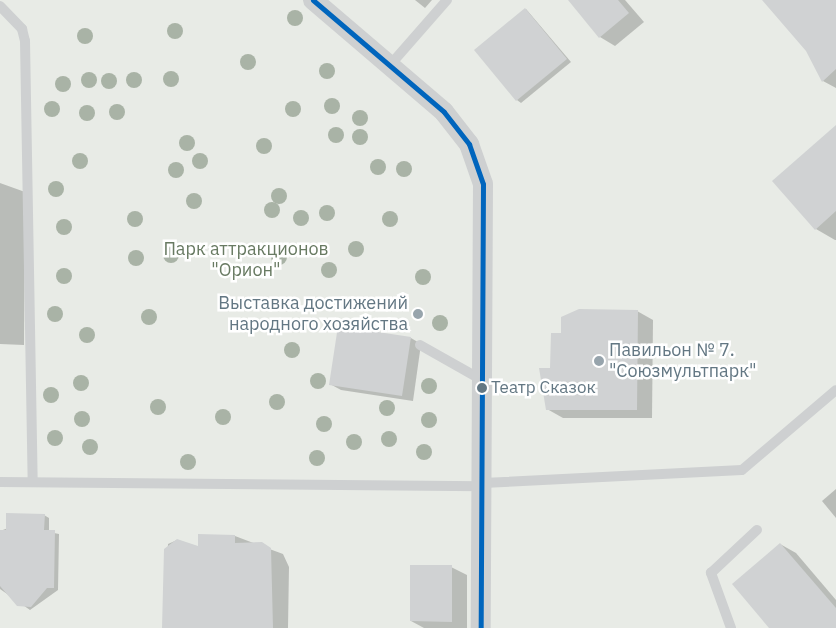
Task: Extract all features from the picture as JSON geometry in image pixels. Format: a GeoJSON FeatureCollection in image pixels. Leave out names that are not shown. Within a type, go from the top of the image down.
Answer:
{"type":"FeatureCollection","features":[{"type":"Feature","properties":{"kind":"street"},"geometry":{"type":"LineString","coordinates":[[313,0],[390,64],[451,119],[478,164],[486,221],[481,628]]}},
{"type":"Feature","properties":{"kind":"lane"},"geometry":{"type":"LineString","coordinates":[[390,64],[447,0]]}},
{"type":"Feature","properties":{"kind":"lane"},"geometry":{"type":"LineString","coordinates":[[0,6],[22,29],[25,41],[33,482]]}},
{"type":"Feature","properties":{"kind":"lane"},"geometry":{"type":"LineString","coordinates":[[420,345],[484,382]]}},
{"type":"Feature","properties":{"kind":"lane"},"geometry":{"type":"LineString","coordinates":[[0,482],[483,484],[742,470],[836,390]]}},
{"type":"Feature","properties":{"kind":"lane"},"geometry":{"type":"LineString","coordinates":[[731,628],[711,573],[757,530]]}},
{"type":"Feature","properties":{"kind":"green space","name":"Выставка достижений народного хозяйства"},"geometry":{"type":"Polygon","coordinates":[[[0,0],[836,0],[836,628],[0,628],[0,0]]]}},
{"type":"Feature","properties":{"kind":"building"},"geometry":{"type":"Polygon","coordinates":[[[568,0],[618,0],[629,13],[599,38],[568,0]]]}},
{"type":"Feature","properties":{"kind":"building"},"geometry":{"type":"Polygon","coordinates":[[[762,0],[836,0],[836,69],[822,82],[806,51],[762,0]]]}},
{"type":"Feature","properties":{"kind":"building"},"geometry":{"type":"Polygon","coordinates":[[[525,8],[567,59],[516,101],[474,50],[525,8]]]}},
{"type":"Feature","properties":{"kind":"building"},"geometry":{"type":"Polygon","coordinates":[[[836,125],[836,211],[815,230],[772,181],[836,125]]]}},
{"type":"Feature","properties":{"kind":"building","name":"Павильон № 7. \"Союзмультпарк\""},"geometry":{"type":"Polygon","coordinates":[[[579,309],[638,310],[637,410],[546,410],[539,368],[550,368],[551,333],[561,333],[561,317],[579,309]]]}},
{"type":"Feature","properties":{"kind":"building"},"geometry":{"type":"Polygon","coordinates":[[[338,326],[411,337],[402,396],[329,385],[338,326]]]}},
{"type":"Feature","properties":{"kind":"building"},"geometry":{"type":"Polygon","coordinates":[[[6,513],[45,514],[44,530],[55,530],[54,588],[47,588],[31,607],[17,606],[0,586],[0,530],[6,530],[6,513]]]}},
{"type":"Feature","properties":{"kind":"building"},"geometry":{"type":"Polygon","coordinates":[[[198,534],[235,535],[235,543],[262,542],[271,548],[273,628],[162,628],[164,549],[177,539],[198,546],[198,534]]]}},
{"type":"Feature","properties":{"kind":"building"},"geometry":{"type":"Polygon","coordinates":[[[780,543],[836,608],[836,628],[769,628],[732,584],[780,543]]]}},
{"type":"Feature","properties":{"kind":"building"},"geometry":{"type":"Polygon","coordinates":[[[410,565],[452,565],[452,622],[410,621],[410,565]]]}},
{"type":"Feature","properties":{"kind":"transit line"},"geometry":{"type":"LineString","coordinates":[[313,0],[444,112],[469,144],[483,184],[481,628]]}},
{"type":"Feature","properties":{"kind":"place","name":"Выставка достижений народного хозяйства"},"geometry":{"type":"Point","coordinates":[418,314]}},
{"type":"Feature","properties":{"kind":"place","name":"Павильон № 7. \"Союзмультпарк\""},"geometry":{"type":"Point","coordinates":[599,361]}},
{"type":"Feature","properties":{"kind":"place","name":"Театр Сказок"},"geometry":{"type":"Point","coordinates":[482,388]}},
{"type":"Feature","properties":{"kind":"park label","name":"Парк аттракционов \"Орион\""},"geometry":{"type":"Point","coordinates":[246,260]}}]}
